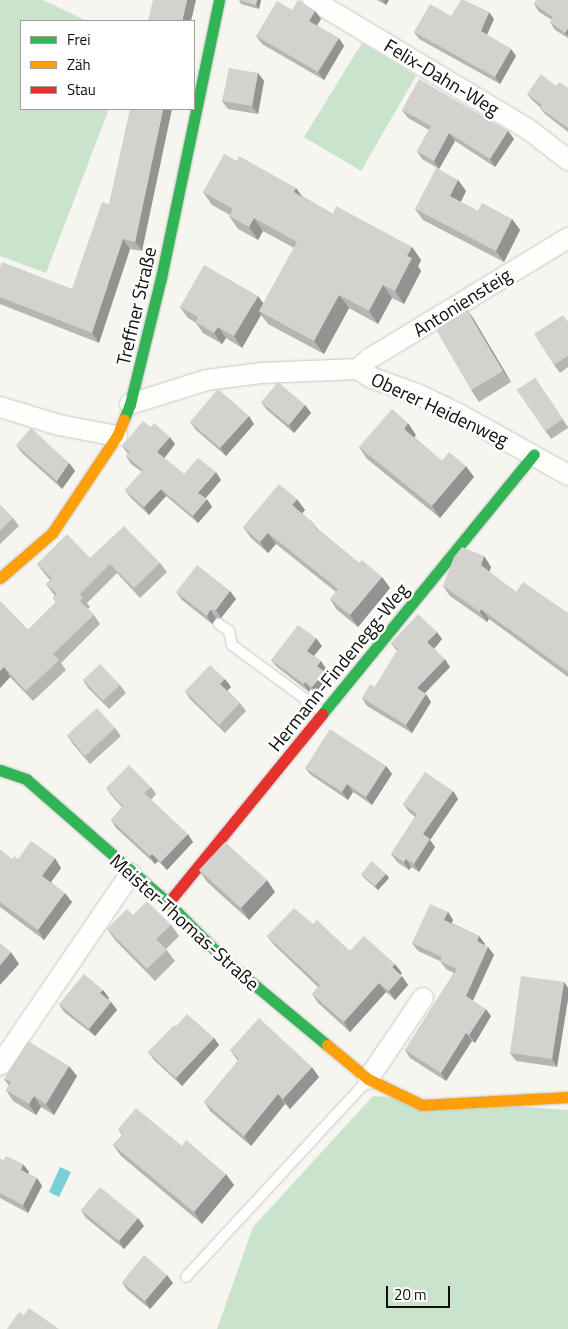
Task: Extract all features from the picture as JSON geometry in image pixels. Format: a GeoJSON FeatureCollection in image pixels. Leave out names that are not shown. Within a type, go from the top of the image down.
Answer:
{"type":"FeatureCollection","features":[{"type":"Feature","properties":{"kind":"street","name":"Treffner Straße"},"geometry":{"type":"LineString","coordinates":[[0,578],[52,533],[117,436],[130,404],[161,278],[219,0]]}},
{"type":"Feature","properties":{"kind":"street","name":"Felix-Dahn-Weg"},"geometry":{"type":"LineString","coordinates":[[313,0],[528,129],[568,160]]}},
{"type":"Feature","properties":{"kind":"street","name":"Antoniensteig"},"geometry":{"type":"LineString","coordinates":[[358,369],[369,359],[568,238]]}},
{"type":"Feature","properties":{"kind":"street","name":"Oberer Heidenweg"},"geometry":{"type":"LineString","coordinates":[[130,404],[207,380],[261,373],[358,369],[372,378],[416,394],[459,414],[534,454],[568,475]]}},
{"type":"Feature","properties":{"kind":"street"},"geometry":{"type":"LineString","coordinates":[[0,407],[59,425],[117,436]]}},
{"type":"Feature","properties":{"kind":"street","name":"Hermann-Findenegg-Weg"},"geometry":{"type":"LineString","coordinates":[[168,903],[534,454]]}},
{"type":"Feature","properties":{"kind":"street","name":"Meister-Thomas-Straße"},"geometry":{"type":"LineString","coordinates":[[0,770],[26,780],[131,873],[168,903],[227,962],[368,1079],[422,1105],[568,1097]]}},
{"type":"Feature","properties":{"kind":"street"},"geometry":{"type":"LineString","coordinates":[[0,1065],[131,873]]}},
{"type":"Feature","properties":{"kind":"street"},"geometry":{"type":"LineString","coordinates":[[368,1079],[424,998]]}},
{"type":"Feature","properties":{"kind":"lane"},"geometry":{"type":"LineString","coordinates":[[219,624],[229,631],[232,645],[324,713]]}},
{"type":"Feature","properties":{"kind":"lane"},"geometry":{"type":"LineString","coordinates":[[186,1277],[368,1079]]}},
{"type":"Feature","properties":{"kind":"green space"},"geometry":{"type":"Polygon","coordinates":[[[0,0],[43,0],[85,20],[20,20],[20,110],[109,110],[46,273],[0,256],[0,0]]]}},
{"type":"Feature","properties":{"kind":"green space"},"geometry":{"type":"Polygon","coordinates":[[[362,43],[416,76],[361,171],[304,137],[362,43]]]}},
{"type":"Feature","properties":{"kind":"green space"},"geometry":{"type":"Polygon","coordinates":[[[373,1096],[568,1110],[568,1329],[217,1329],[253,1227],[373,1096]]]}},
{"type":"Feature","properties":{"kind":"water"},"geometry":{"type":"Polygon","coordinates":[[[60,1167],[71,1172],[59,1197],[49,1192],[60,1167]]]}},
{"type":"Feature","properties":{"kind":"building"},"geometry":{"type":"Polygon","coordinates":[[[153,0],[187,0],[182,20],[148,20],[153,0]]]}},
{"type":"Feature","properties":{"kind":"building"},"geometry":{"type":"Polygon","coordinates":[[[239,0],[257,0],[256,5],[239,0]]]}},
{"type":"Feature","properties":{"kind":"building"},"geometry":{"type":"Polygon","coordinates":[[[298,0],[315,11],[309,21],[339,38],[318,72],[256,36],[277,1],[292,10],[298,0]]]}},
{"type":"Feature","properties":{"kind":"building"},"geometry":{"type":"Polygon","coordinates":[[[461,0],[489,12],[481,31],[511,49],[495,77],[414,32],[430,4],[451,16],[461,0]]]}},
{"type":"Feature","properties":{"kind":"building"},"geometry":{"type":"Polygon","coordinates":[[[536,0],[568,0],[568,29],[565,33],[550,22],[553,17],[534,4],[536,0]]]}},
{"type":"Feature","properties":{"kind":"building"},"geometry":{"type":"Polygon","coordinates":[[[229,68],[258,73],[252,106],[222,101],[229,68]]]}},
{"type":"Feature","properties":{"kind":"building"},"geometry":{"type":"Polygon","coordinates":[[[541,74],[556,86],[559,82],[568,88],[568,128],[540,108],[542,105],[527,94],[541,74]]]}},
{"type":"Feature","properties":{"kind":"building"},"geometry":{"type":"Polygon","coordinates":[[[419,79],[508,131],[490,159],[449,133],[434,161],[417,151],[431,126],[402,110],[419,79]]]}},
{"type":"Feature","properties":{"kind":"building"},"geometry":{"type":"Polygon","coordinates":[[[130,110],[163,110],[135,242],[123,239],[92,333],[0,297],[0,267],[2,262],[72,289],[102,202],[109,204],[130,110]]]}},
{"type":"Feature","properties":{"kind":"building"},"geometry":{"type":"Polygon","coordinates":[[[224,154],[237,161],[239,156],[296,188],[294,192],[333,214],[336,206],[412,247],[407,256],[412,258],[395,291],[383,285],[369,311],[339,295],[314,341],[259,311],[297,242],[254,218],[249,227],[229,216],[233,209],[203,192],[224,154]]]}},
{"type":"Feature","properties":{"kind":"building"},"geometry":{"type":"Polygon","coordinates":[[[436,168],[458,180],[450,196],[478,211],[482,203],[512,219],[496,251],[415,209],[436,168]]]}},
{"type":"Feature","properties":{"kind":"building"},"geometry":{"type":"Polygon","coordinates":[[[204,265],[258,296],[234,336],[218,327],[214,333],[196,322],[198,317],[180,307],[204,265]]]}},
{"type":"Feature","properties":{"kind":"building"},"geometry":{"type":"Polygon","coordinates":[[[465,307],[503,371],[471,390],[434,326],[465,307]]]}},
{"type":"Feature","properties":{"kind":"building"},"geometry":{"type":"Polygon","coordinates":[[[563,315],[568,322],[568,356],[554,365],[534,334],[563,315]]]}},
{"type":"Feature","properties":{"kind":"building"},"geometry":{"type":"Polygon","coordinates":[[[535,378],[563,419],[545,431],[517,390],[535,378]]]}},
{"type":"Feature","properties":{"kind":"building"},"geometry":{"type":"Polygon","coordinates":[[[278,382],[305,405],[289,425],[261,402],[278,382]]]}},
{"type":"Feature","properties":{"kind":"building"},"geometry":{"type":"Polygon","coordinates":[[[218,389],[249,416],[220,448],[190,422],[218,389]]]}},
{"type":"Feature","properties":{"kind":"building"},"geometry":{"type":"Polygon","coordinates":[[[392,409],[408,423],[404,429],[442,461],[449,452],[466,466],[432,506],[359,447],[392,409]]]}},
{"type":"Feature","properties":{"kind":"building"},"geometry":{"type":"Polygon","coordinates":[[[143,421],[151,427],[154,423],[170,437],[157,452],[184,474],[198,458],[216,472],[198,493],[207,499],[193,516],[161,489],[144,507],[125,490],[143,470],[126,456],[130,452],[122,446],[143,421]]]}},
{"type":"Feature","properties":{"kind":"building"},"geometry":{"type":"Polygon","coordinates":[[[31,428],[69,463],[57,481],[16,445],[31,428]]]}},
{"type":"Feature","properties":{"kind":"building"},"geometry":{"type":"Polygon","coordinates":[[[279,484],[297,499],[292,505],[315,524],[313,526],[359,563],[362,560],[382,577],[350,615],[330,599],[338,589],[268,533],[260,542],[243,527],[279,484]]]}},
{"type":"Feature","properties":{"kind":"building"},"geometry":{"type":"Polygon","coordinates":[[[0,505],[13,518],[0,531],[0,505]]]}},
{"type":"Feature","properties":{"kind":"building"},"geometry":{"type":"Polygon","coordinates":[[[124,526],[160,563],[134,588],[110,564],[80,594],[83,598],[80,601],[94,615],[53,654],[59,660],[26,691],[4,667],[0,671],[0,601],[28,630],[56,602],[53,598],[57,594],[46,584],[52,578],[37,564],[67,534],[90,558],[124,526]]]}},
{"type":"Feature","properties":{"kind":"building"},"geometry":{"type":"Polygon","coordinates":[[[462,547],[484,556],[481,565],[516,592],[523,582],[568,613],[568,672],[481,609],[480,612],[443,586],[454,557],[462,547]]]}},
{"type":"Feature","properties":{"kind":"building"},"geometry":{"type":"Polygon","coordinates":[[[197,565],[230,591],[216,610],[210,610],[207,616],[176,592],[197,565]]]}},
{"type":"Feature","properties":{"kind":"building"},"geometry":{"type":"Polygon","coordinates":[[[418,614],[437,632],[427,642],[445,659],[417,688],[426,694],[406,725],[362,698],[370,684],[375,687],[398,649],[391,643],[418,614]]]}},
{"type":"Feature","properties":{"kind":"building"},"geometry":{"type":"Polygon","coordinates":[[[298,625],[316,638],[307,651],[321,661],[317,666],[325,672],[312,687],[305,682],[304,684],[271,660],[298,625]]]}},
{"type":"Feature","properties":{"kind":"building"},"geometry":{"type":"Polygon","coordinates":[[[100,664],[120,685],[103,701],[83,680],[100,664]]]}},
{"type":"Feature","properties":{"kind":"building"},"geometry":{"type":"Polygon","coordinates":[[[210,665],[225,679],[220,684],[240,703],[219,725],[185,691],[210,665]]]}},
{"type":"Feature","properties":{"kind":"building"},"geometry":{"type":"Polygon","coordinates":[[[97,708],[115,728],[85,756],[67,735],[97,708]]]}},
{"type":"Feature","properties":{"kind":"building"},"geometry":{"type":"Polygon","coordinates":[[[330,729],[386,766],[366,797],[347,784],[342,792],[305,768],[330,729]]]}},
{"type":"Feature","properties":{"kind":"building"},"geometry":{"type":"Polygon","coordinates":[[[129,765],[151,787],[144,793],[188,834],[161,862],[152,854],[150,856],[111,820],[123,806],[106,788],[129,765]]]}},
{"type":"Feature","properties":{"kind":"building"},"geometry":{"type":"Polygon","coordinates":[[[425,772],[453,791],[423,834],[430,839],[414,864],[406,859],[404,862],[391,854],[417,814],[403,804],[425,772]]]}},
{"type":"Feature","properties":{"kind":"building"},"geometry":{"type":"Polygon","coordinates":[[[31,841],[55,858],[42,876],[65,893],[38,930],[0,902],[0,850],[12,859],[14,856],[18,859],[31,841]]]}},
{"type":"Feature","properties":{"kind":"building"},"geometry":{"type":"Polygon","coordinates":[[[225,842],[267,880],[241,908],[199,870],[225,842]]]}},
{"type":"Feature","properties":{"kind":"building"},"geometry":{"type":"Polygon","coordinates":[[[372,861],[386,874],[375,886],[361,874],[372,861]]]}},
{"type":"Feature","properties":{"kind":"building"},"geometry":{"type":"Polygon","coordinates":[[[147,901],[171,925],[156,939],[167,950],[147,969],[107,929],[127,909],[133,915],[147,901]]]}},
{"type":"Feature","properties":{"kind":"building"},"geometry":{"type":"Polygon","coordinates":[[[430,904],[448,912],[444,920],[479,936],[477,941],[488,947],[466,996],[486,1009],[469,1035],[466,1033],[441,1073],[405,1050],[457,969],[440,961],[442,957],[412,943],[430,904]]]}},
{"type":"Feature","properties":{"kind":"building"},"geometry":{"type":"Polygon","coordinates":[[[294,908],[313,924],[317,920],[350,951],[364,936],[395,964],[392,967],[402,976],[389,991],[379,983],[344,1022],[312,994],[320,985],[267,936],[294,908]]]}},
{"type":"Feature","properties":{"kind":"building"},"geometry":{"type":"Polygon","coordinates":[[[0,943],[11,952],[0,965],[0,943]]]}},
{"type":"Feature","properties":{"kind":"building"},"geometry":{"type":"Polygon","coordinates":[[[84,974],[103,990],[100,993],[111,1002],[89,1029],[59,1004],[84,974]]]}},
{"type":"Feature","properties":{"kind":"building"},"geometry":{"type":"Polygon","coordinates":[[[521,976],[564,982],[552,1059],[510,1053],[521,976]]]}},
{"type":"Feature","properties":{"kind":"building"},"geometry":{"type":"Polygon","coordinates":[[[187,1014],[214,1038],[176,1078],[148,1052],[187,1014]]]}},
{"type":"Feature","properties":{"kind":"building"},"geometry":{"type":"Polygon","coordinates":[[[259,1018],[312,1067],[283,1099],[278,1094],[244,1136],[204,1102],[239,1059],[230,1050],[259,1018]]]}},
{"type":"Feature","properties":{"kind":"building"},"geometry":{"type":"Polygon","coordinates":[[[28,1041],[69,1066],[46,1104],[34,1096],[29,1104],[6,1090],[11,1082],[4,1079],[28,1041]]]}},
{"type":"Feature","properties":{"kind":"building"},"geometry":{"type":"Polygon","coordinates":[[[136,1108],[182,1146],[186,1140],[226,1174],[194,1212],[113,1145],[123,1134],[118,1129],[136,1108]]]}},
{"type":"Feature","properties":{"kind":"building"},"geometry":{"type":"Polygon","coordinates":[[[6,1156],[23,1164],[21,1170],[37,1178],[23,1205],[0,1193],[0,1159],[3,1161],[6,1156]]]}},
{"type":"Feature","properties":{"kind":"building"},"geometry":{"type":"Polygon","coordinates":[[[100,1187],[138,1218],[119,1241],[81,1210],[100,1187]]]}},
{"type":"Feature","properties":{"kind":"building"},"geometry":{"type":"Polygon","coordinates":[[[144,1255],[167,1275],[145,1301],[122,1282],[144,1255]]]}},
{"type":"Feature","properties":{"kind":"building"},"geometry":{"type":"Polygon","coordinates":[[[29,1308],[59,1329],[7,1329],[19,1312],[24,1315],[29,1308]]]}},
{"type":"Feature","properties":{"kind":"traffic: fast"},"geometry":{"type":"LineString","coordinates":[[124,419],[130,404],[161,278],[219,0]]}},
{"type":"Feature","properties":{"kind":"traffic: fast"},"geometry":{"type":"LineString","coordinates":[[322,714],[534,454]]}},
{"type":"Feature","properties":{"kind":"traffic: fast"},"geometry":{"type":"LineString","coordinates":[[0,770],[26,779],[168,903],[227,962],[327,1045]]}},
{"type":"Feature","properties":{"kind":"traffic: slow"},"geometry":{"type":"LineString","coordinates":[[0,578],[52,533],[117,436],[124,419]]}},
{"type":"Feature","properties":{"kind":"traffic: slow"},"geometry":{"type":"LineString","coordinates":[[327,1045],[368,1079],[422,1105],[568,1097]]}},
{"type":"Feature","properties":{"kind":"traffic: jam"},"geometry":{"type":"LineString","coordinates":[[168,903],[322,714]]}}]}
